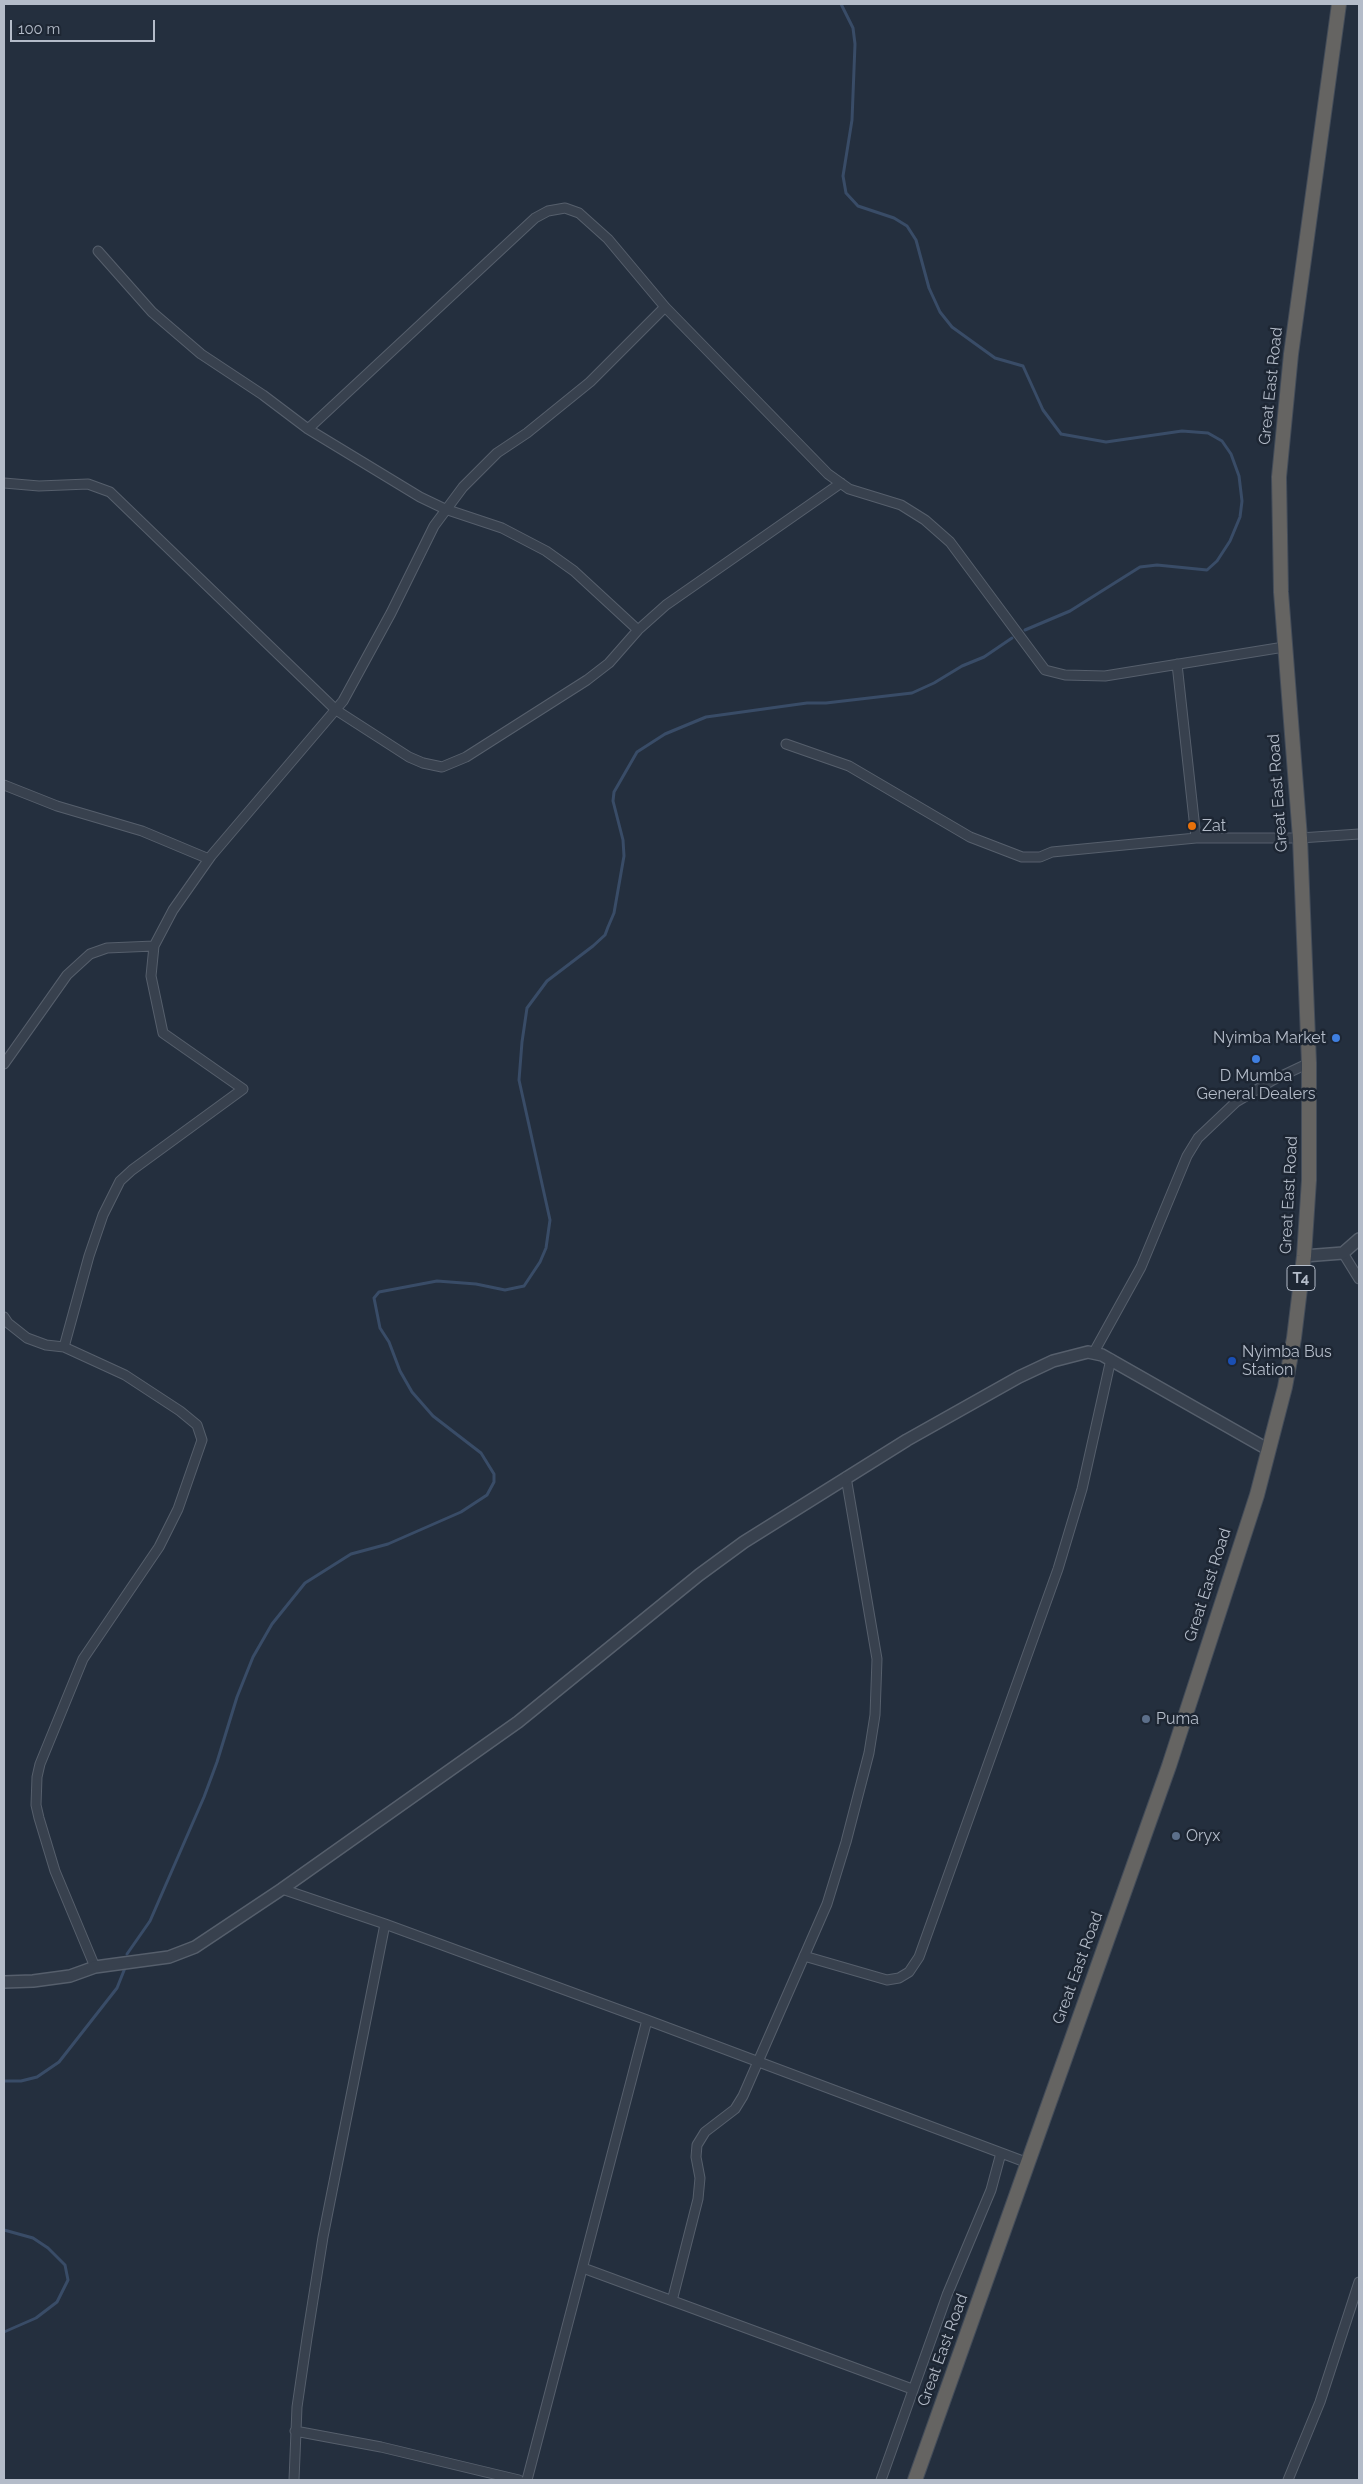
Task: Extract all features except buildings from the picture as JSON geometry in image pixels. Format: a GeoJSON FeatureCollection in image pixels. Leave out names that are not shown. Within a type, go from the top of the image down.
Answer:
{"type":"FeatureCollection","features":[{"type":"Feature","properties":{"kind":"highway","name":"Great East Road"},"geometry":{"type":"LineString","coordinates":[[915,2480],[1169,1766],[1257,1495],[1285,1387],[1304,1256],[1309,1180],[1309,1063],[1300,838],[1284,646],[1280,516],[1282,436],[1290,354],[1338,4]]}},
{"type":"Feature","properties":{"kind":"street"},"geometry":{"type":"LineString","coordinates":[[308,429],[535,218],[559,208],[573,210],[608,239],[665,308],[828,474],[849,489],[873,498],[901,505],[925,520],[950,542],[1045,670],[1065,675],[1105,676],[1284,646]]}},
{"type":"Feature","properties":{"kind":"street"},"geometry":{"type":"LineString","coordinates":[[98,250],[152,312],[185,342],[263,395],[308,429],[420,497],[445,509],[502,528],[546,551],[574,571],[638,630]]}},
{"type":"Feature","properties":{"kind":"street"},"geometry":{"type":"LineString","coordinates":[[64,1348],[103,1214],[120,1181],[132,1170],[242,1089],[163,1033],[151,976],[154,946],[173,910],[209,859],[336,710],[359,675],[426,541],[445,509],[484,464],[569,400],[604,369],[665,308]]}},
{"type":"Feature","properties":{"kind":"street"},"geometry":{"type":"LineString","coordinates":[[4,482],[39,486],[88,484],[110,492],[336,710],[409,757],[434,766],[450,766],[587,680],[609,663],[638,630],[666,605],[730,558],[841,483]]}},
{"type":"Feature","properties":{"kind":"street"},"geometry":{"type":"LineString","coordinates":[[1177,664],[1196,838]]}},
{"type":"Feature","properties":{"kind":"street"},"geometry":{"type":"LineString","coordinates":[[786,744],[849,766],[970,837],[1022,857],[1040,857],[1052,852],[1196,838],[1300,838],[1359,834]]}},
{"type":"Feature","properties":{"kind":"street"},"geometry":{"type":"LineString","coordinates":[[4,785],[57,806],[142,831],[209,859]]}},
{"type":"Feature","properties":{"kind":"street"},"geometry":{"type":"LineString","coordinates":[[4,1064],[68,975],[90,954],[106,948],[154,946]]}},
{"type":"Feature","properties":{"kind":"street"},"geometry":{"type":"LineString","coordinates":[[1094,1352],[1141,1266],[1187,1156],[1198,1138],[1236,1102],[1273,1080],[1309,1063]]}},
{"type":"Feature","properties":{"kind":"street"},"geometry":{"type":"LineString","coordinates":[[1304,1256],[1343,1253],[1359,1239]]}},
{"type":"Feature","properties":{"kind":"street"},"geometry":{"type":"LineString","coordinates":[[1343,1253],[1359,1279]]}},
{"type":"Feature","properties":{"kind":"street"},"geometry":{"type":"LineString","coordinates":[[4,1318],[27,1338],[46,1345],[64,1348],[125,1375],[180,1411],[196,1425],[202,1440],[178,1509],[159,1547],[83,1659],[40,1764],[37,1777],[36,1798],[38,1818],[55,1871],[95,1967]]}},
{"type":"Feature","properties":{"kind":"street"},"geometry":{"type":"LineString","coordinates":[[4,1982],[33,1981],[70,1976],[95,1967],[169,1957],[195,1947],[282,1889],[518,1722],[699,1574],[744,1542],[846,1477],[1018,1377],[1066,1356],[1094,1352],[1269,1450]]}},
{"type":"Feature","properties":{"kind":"street"},"geometry":{"type":"LineString","coordinates":[[804,1956],[887,1980],[899,1978],[909,1972],[919,1957],[1058,1569],[1082,1489],[1111,1360]]}},
{"type":"Feature","properties":{"kind":"street"},"geometry":{"type":"LineString","coordinates":[[672,2301],[698,2199],[700,2178],[696,2158],[697,2145],[705,2132],[735,2109],[758,2062],[827,1904],[846,1842],[869,1753],[876,1714],[877,1659],[846,1477]]}},
{"type":"Feature","properties":{"kind":"street"},"geometry":{"type":"LineString","coordinates":[[282,1889],[385,1924],[647,2020],[1028,2163]]}},
{"type":"Feature","properties":{"kind":"street"},"geometry":{"type":"LineString","coordinates":[[294,2480],[295,2431],[305,2346],[323,2237],[385,1924]]}},
{"type":"Feature","properties":{"kind":"street"},"geometry":{"type":"LineString","coordinates":[[527,2480],[647,2020]]}},
{"type":"Feature","properties":{"kind":"street"},"geometry":{"type":"LineString","coordinates":[[881,2480],[947,2295],[991,2190],[1001,2153]]}},
{"type":"Feature","properties":{"kind":"street"},"geometry":{"type":"LineString","coordinates":[[583,2268],[912,2389]]}},
{"type":"Feature","properties":{"kind":"street"},"geometry":{"type":"LineString","coordinates":[[1288,2480],[1320,2402],[1359,2282]]}},
{"type":"Feature","properties":{"kind":"street"},"geometry":{"type":"LineString","coordinates":[[295,2431],[381,2447],[519,2480]]}},
{"type":"Feature","properties":{"kind":"waterway"},"geometry":{"type":"LineString","coordinates":[[841,4],[853,28],[855,44],[852,120],[843,176],[846,193],[858,206],[894,218],[907,226],[916,240],[929,288],[940,312],[952,327],[995,358],[1023,366],[1043,410],[1061,434],[1106,442],[1182,431],[1208,433],[1222,441],[1231,454],[1239,476],[1242,501],[1240,517],[1230,541],[1217,561],[1207,570],[1157,565],[1140,567],[1070,611],[1025,630]]}},
{"type":"Feature","properties":{"kind":"waterway"},"geometry":{"type":"LineString","coordinates":[[127,1954],[150,1921],[204,1797],[237,1697],[253,1657],[272,1624],[305,1583],[351,1554],[388,1544],[461,1512],[487,1495],[494,1482],[494,1474],[481,1453],[433,1416],[412,1392],[400,1371],[389,1342],[380,1328],[374,1298],[379,1292],[437,1281],[476,1284],[505,1290],[524,1286],[540,1262],[546,1248],[550,1220],[519,1080],[527,1008],[547,981],[605,935],[614,913],[624,856],[623,840],[613,801],[614,792],[637,752],[665,734],[706,717],[807,703],[826,703],[912,693],[934,683],[962,666],[984,657],[1012,638]]}},
{"type":"Feature","properties":{"kind":"waterway"},"geometry":{"type":"LineString","coordinates":[[4,2081],[21,2081],[37,2077],[59,2062],[117,1988],[125,1968]]}},
{"type":"Feature","properties":{"kind":"waterway"},"geometry":{"type":"LineString","coordinates":[[4,2230],[33,2238],[48,2248],[65,2265],[68,2280],[57,2302],[36,2318],[4,2332]]}},
{"type":"Feature","properties":{"kind":"place","name":"Zat"},"geometry":{"type":"Point","coordinates":[1192,826]}},
{"type":"Feature","properties":{"kind":"place","name":"Nyimba Market"},"geometry":{"type":"Point","coordinates":[1336,1038]}},
{"type":"Feature","properties":{"kind":"place","name":"D Mumba General Dealers"},"geometry":{"type":"Point","coordinates":[1256,1059]}},
{"type":"Feature","properties":{"kind":"place","name":"Nyimba Bus Station"},"geometry":{"type":"Point","coordinates":[1232,1361]}},
{"type":"Feature","properties":{"kind":"place","name":"Puma"},"geometry":{"type":"Point","coordinates":[1146,1719]}},
{"type":"Feature","properties":{"kind":"place","name":"Oryx"},"geometry":{"type":"Point","coordinates":[1176,1836]}}]}
